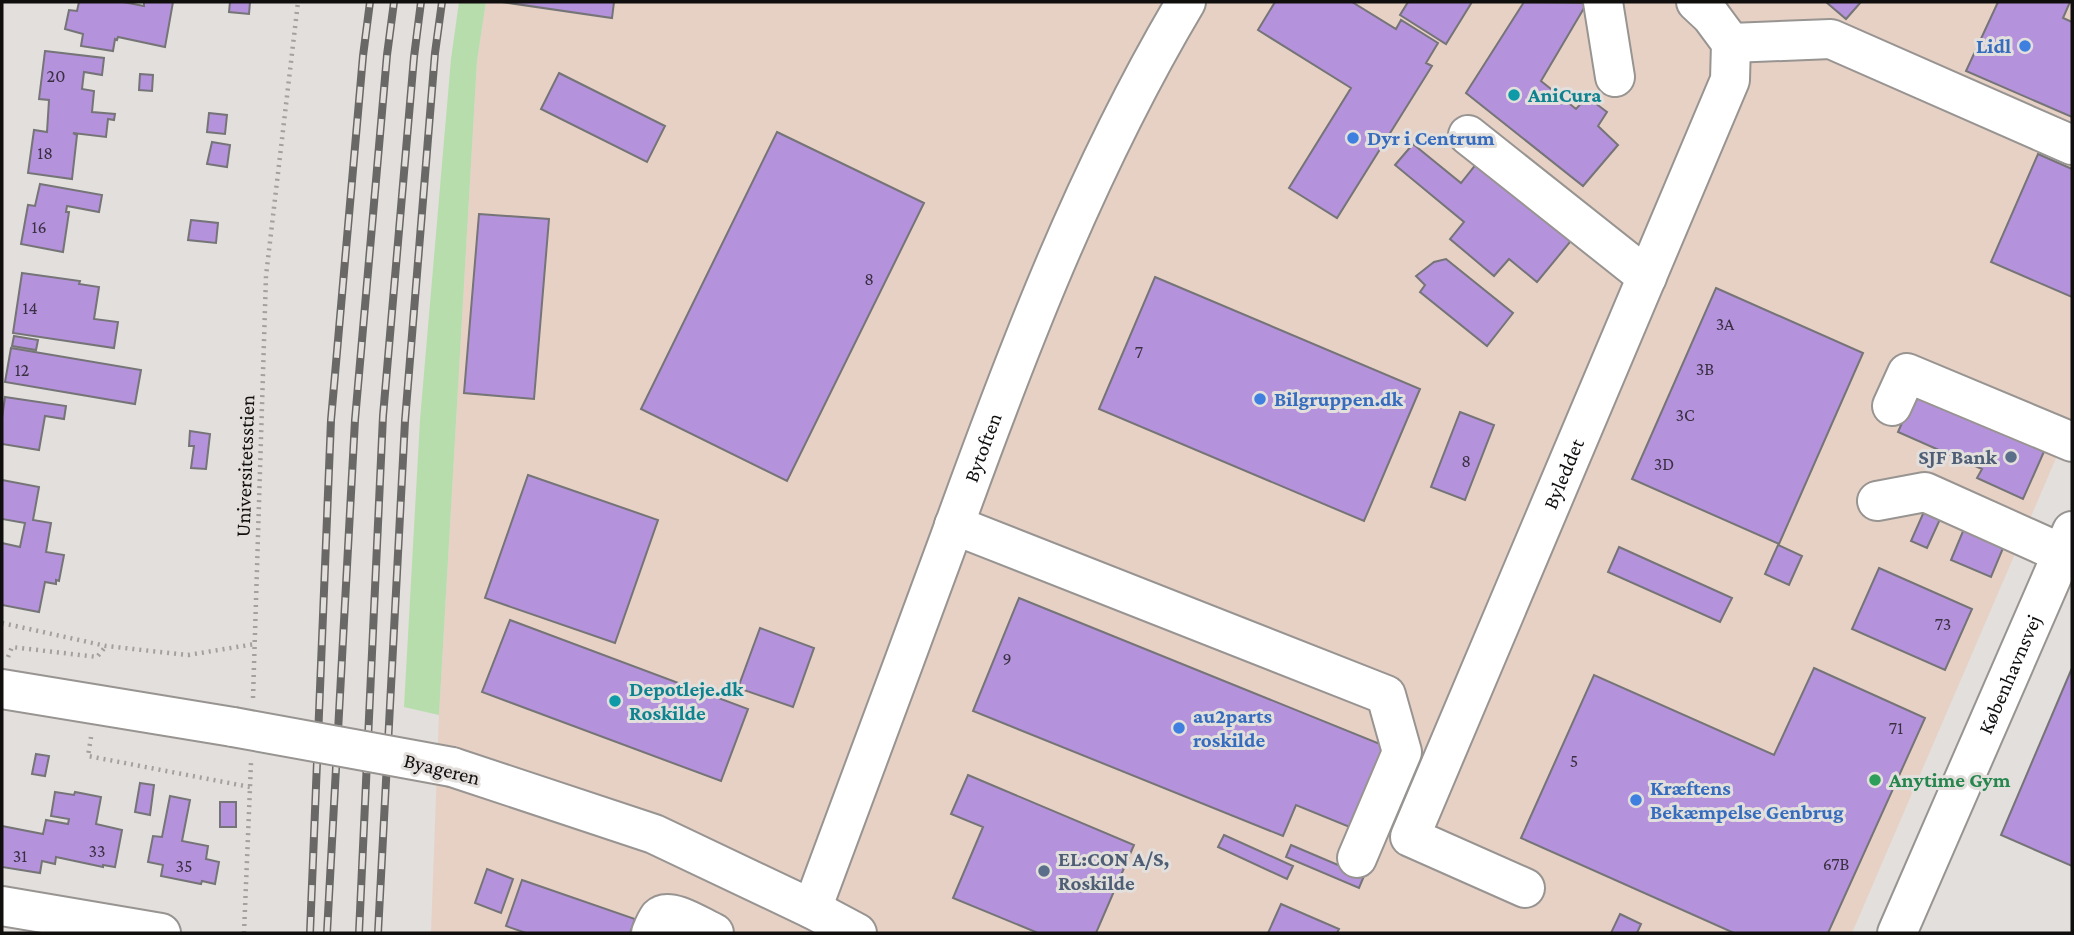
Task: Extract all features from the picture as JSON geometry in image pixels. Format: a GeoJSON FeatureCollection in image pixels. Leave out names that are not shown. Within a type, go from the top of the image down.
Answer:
{"type":"FeatureCollection","features":[{"type":"Feature","properties":{"kind":"street","name":"Bytoften"},"geometry":{"type":"LineString","coordinates":[[812,909],[1004,389],[1069,230],[1124,113],[1186,2]]}},
{"type":"Feature","properties":{"kind":"street"},"geometry":{"type":"LineString","coordinates":[[1603,2],[1615,77]]}},
{"type":"Feature","properties":{"kind":"street"},"geometry":{"type":"LineString","coordinates":[[1696,2],[1711,16],[1731,43],[1831,39],[2072,145]]}},
{"type":"Feature","properties":{"kind":"street","name":"Byleddet"},"geometry":{"type":"LineString","coordinates":[[1525,888],[1410,837],[1730,80],[1731,43]]}},
{"type":"Feature","properties":{"kind":"street"},"geometry":{"type":"LineString","coordinates":[[1468,135],[1647,277]]}},
{"type":"Feature","properties":{"kind":"street"},"geometry":{"type":"LineString","coordinates":[[1892,406],[1908,373],[2072,442]]}},
{"type":"Feature","properties":{"kind":"street"},"geometry":{"type":"LineString","coordinates":[[1877,501],[1926,492],[2069,539]]}},
{"type":"Feature","properties":{"kind":"street"},"geometry":{"type":"LineString","coordinates":[[954,525],[1386,695],[1402,752],[1357,858]]}},
{"type":"Feature","properties":{"kind":"street","name":"Københavnsvej"},"geometry":{"type":"LineString","coordinates":[[1897,933],[2069,539]]}},
{"type":"Feature","properties":{"kind":"street","name":"Byageren"},"geometry":{"type":"LineString","coordinates":[[3,677],[96,705],[243,718],[452,767],[653,834],[858,933]]}},
{"type":"Feature","properties":{"kind":"street"},"geometry":{"type":"LineString","coordinates":[[2,906],[161,933]]}},
{"type":"Feature","properties":{"kind":"street"},"geometry":{"type":"LineString","coordinates":[[651,933],[658,918],[673,913],[714,933]]}},
{"type":"Feature","properties":{"kind":"path","name":"Universitetsstien"},"geometry":{"type":"LineString","coordinates":[[243,718],[255,644],[266,276],[298,2]]}},
{"type":"Feature","properties":{"kind":"path"},"geometry":{"type":"LineString","coordinates":[[2,622],[106,646],[188,655],[255,644]]}},
{"type":"Feature","properties":{"kind":"path"},"geometry":{"type":"LineString","coordinates":[[3,677],[12,647],[97,657],[106,646]]}},
{"type":"Feature","properties":{"kind":"path"},"geometry":{"type":"LineString","coordinates":[[96,705],[88,755],[250,787]]}},
{"type":"Feature","properties":{"kind":"path"},"geometry":{"type":"LineString","coordinates":[[244,933],[251,761]]}},
{"type":"Feature","properties":{"kind":"shaded area"},"geometry":{"type":"Polygon","coordinates":[[[486,2],[2072,2],[2072,421],[1852,933],[431,933],[439,715],[477,61],[486,2]]]}},
{"type":"Feature","properties":{"kind":"green space"},"geometry":{"type":"Polygon","coordinates":[[[459,2],[486,2],[477,61],[439,715],[404,707],[420,420],[451,59],[459,2]]]}},
{"type":"Feature","properties":{"kind":"building"},"geometry":{"type":"Polygon","coordinates":[[[79,2],[123,2],[144,6],[144,2],[173,2],[165,47],[118,37],[115,39],[113,51],[81,46],[83,34],[65,29],[69,10],[77,11],[79,2]]]}},
{"type":"Feature","properties":{"kind":"building"},"geometry":{"type":"Polygon","coordinates":[[[230,2],[250,2],[249,14],[229,12],[230,2]]]}},
{"type":"Feature","properties":{"kind":"building"},"geometry":{"type":"Polygon","coordinates":[[[502,2],[614,2],[612,18],[502,2]]]}},
{"type":"Feature","properties":{"kind":"building","name":"Dyr i Centrum"},"geometry":{"type":"Polygon","coordinates":[[[1275,2],[1352,2],[1396,29],[1401,20],[1438,43],[1426,63],[1432,66],[1337,218],[1289,188],[1351,88],[1258,30],[1275,2]]]}},
{"type":"Feature","properties":{"kind":"building"},"geometry":{"type":"Polygon","coordinates":[[[1408,2],[1472,2],[1446,44],[1400,15],[1408,2]]]}},
{"type":"Feature","properties":{"kind":"building","name":"AniCura"},"geometry":{"type":"Polygon","coordinates":[[[1524,2],[1587,3],[1541,81],[1576,109],[1587,97],[1607,112],[1598,126],[1618,145],[1583,186],[1466,93],[1524,2]]]}},
{"type":"Feature","properties":{"kind":"building"},"geometry":{"type":"Polygon","coordinates":[[[1826,2],[1861,2],[1846,19],[1826,2]]]}},
{"type":"Feature","properties":{"kind":"building","name":"Lidl"},"geometry":{"type":"Polygon","coordinates":[[[1998,2],[2070,2],[2063,18],[2072,22],[2072,117],[1966,71],[1998,2]]]}},
{"type":"Feature","properties":{"kind":"building"},"geometry":{"type":"Polygon","coordinates":[[[45,51],[104,58],[102,75],[84,72],[82,89],[94,91],[92,112],[115,114],[114,120],[108,119],[106,137],[73,133],[77,135],[72,179],[28,173],[34,130],[47,132],[49,100],[39,99],[45,51]]]}},
{"type":"Feature","properties":{"kind":"building"},"geometry":{"type":"Polygon","coordinates":[[[559,73],[665,126],[647,162],[541,109],[559,73]]]}},
{"type":"Feature","properties":{"kind":"building"},"geometry":{"type":"Polygon","coordinates":[[[140,74],[153,75],[152,91],[139,90],[140,74]]]}},
{"type":"Feature","properties":{"kind":"building"},"geometry":{"type":"Polygon","coordinates":[[[209,113],[227,115],[225,134],[207,132],[209,113]]]}},
{"type":"Feature","properties":{"kind":"building"},"geometry":{"type":"Polygon","coordinates":[[[777,132],[924,203],[787,481],[641,409],[777,132]]]}},
{"type":"Feature","properties":{"kind":"building"},"geometry":{"type":"Polygon","coordinates":[[[212,142],[230,145],[227,167],[207,164],[212,142]]]}},
{"type":"Feature","properties":{"kind":"building"},"geometry":{"type":"Polygon","coordinates":[[[1413,144],[1461,183],[1481,158],[1575,236],[1537,282],[1509,259],[1494,276],[1450,239],[1464,222],[1395,165],[1413,144]]]}},
{"type":"Feature","properties":{"kind":"building"},"geometry":{"type":"Polygon","coordinates":[[[2038,154],[2072,169],[2072,297],[1991,262],[2038,154]]]}},
{"type":"Feature","properties":{"kind":"building"},"geometry":{"type":"Polygon","coordinates":[[[40,184],[102,195],[99,212],[67,206],[66,212],[69,212],[63,252],[21,244],[28,205],[35,206],[40,184]]]}},
{"type":"Feature","properties":{"kind":"building"},"geometry":{"type":"Polygon","coordinates":[[[479,214],[549,219],[534,399],[464,393],[479,214]]]}},
{"type":"Feature","properties":{"kind":"building"},"geometry":{"type":"Polygon","coordinates":[[[191,220],[218,223],[216,243],[188,240],[191,220]]]}},
{"type":"Feature","properties":{"kind":"building"},"geometry":{"type":"Polygon","coordinates":[[[1446,259],[1513,313],[1487,346],[1420,292],[1425,285],[1416,276],[1434,262],[1446,259]]]}},
{"type":"Feature","properties":{"kind":"building"},"geometry":{"type":"Polygon","coordinates":[[[22,273],[80,281],[79,284],[99,287],[94,319],[118,322],[114,348],[13,333],[22,273]]]}},
{"type":"Feature","properties":{"kind":"building","name":"Bilgruppen.dk"},"geometry":{"type":"Polygon","coordinates":[[[1155,277],[1420,389],[1364,521],[1099,409],[1155,277]]]}},
{"type":"Feature","properties":{"kind":"building"},"geometry":{"type":"Polygon","coordinates":[[[1716,288],[1863,353],[1779,544],[1632,479],[1716,288]]]}},
{"type":"Feature","properties":{"kind":"building"},"geometry":{"type":"Polygon","coordinates":[[[14,336],[38,340],[36,350],[12,346],[14,336]]]}},
{"type":"Feature","properties":{"kind":"building"},"geometry":{"type":"Polygon","coordinates":[[[11,348],[141,370],[135,404],[5,382],[11,348]]]}},
{"type":"Feature","properties":{"kind":"building"},"geometry":{"type":"Polygon","coordinates":[[[1917,388],[2050,438],[2023,499],[1977,478],[1982,469],[1898,432],[1917,388]]]}},
{"type":"Feature","properties":{"kind":"building"},"geometry":{"type":"Polygon","coordinates":[[[5,397],[66,406],[64,419],[45,416],[39,450],[2,444],[5,397]]]}},
{"type":"Feature","properties":{"kind":"building"},"geometry":{"type":"Polygon","coordinates":[[[1460,412],[1494,425],[1465,500],[1431,487],[1460,412]]]}},
{"type":"Feature","properties":{"kind":"building"},"geometry":{"type":"Polygon","coordinates":[[[190,431],[210,434],[206,469],[191,468],[194,446],[189,446],[190,431]]]}},
{"type":"Feature","properties":{"kind":"building"},"geometry":{"type":"Polygon","coordinates":[[[528,475],[658,520],[615,643],[485,598],[528,475]]]}},
{"type":"Feature","properties":{"kind":"building"},"geometry":{"type":"Polygon","coordinates":[[[2,480],[39,487],[33,520],[51,523],[46,552],[64,555],[59,581],[56,580],[56,584],[45,582],[39,612],[2,605],[2,543],[20,547],[25,523],[2,519],[2,480]]]}},
{"type":"Feature","properties":{"kind":"building"},"geometry":{"type":"Polygon","coordinates":[[[1930,498],[1946,506],[1927,548],[1911,541],[1930,498]]]}},
{"type":"Feature","properties":{"kind":"building"},"geometry":{"type":"Polygon","coordinates":[[[1966,524],[2006,541],[1991,577],[1951,560],[1966,524]]]}},
{"type":"Feature","properties":{"kind":"building"},"geometry":{"type":"Polygon","coordinates":[[[1778,545],[1802,556],[1789,585],[1765,574],[1778,545]]]}},
{"type":"Feature","properties":{"kind":"building"},"geometry":{"type":"Polygon","coordinates":[[[1619,547],[1732,598],[1720,622],[1608,572],[1619,547]]]}},
{"type":"Feature","properties":{"kind":"building"},"geometry":{"type":"Polygon","coordinates":[[[1879,568],[1972,609],[1945,670],[1852,629],[1879,568]]]}},
{"type":"Feature","properties":{"kind":"building","name":"au2parts roskilde"},"geometry":{"type":"Polygon","coordinates":[[[1019,598],[1385,746],[1352,828],[1296,805],[1283,836],[973,711],[1019,598]]]}},
{"type":"Feature","properties":{"kind":"building","name":"Depotleje.dk Roskilde"},"geometry":{"type":"Polygon","coordinates":[[[510,620],[748,709],[721,781],[482,692],[510,620]]]}},
{"type":"Feature","properties":{"kind":"building"},"geometry":{"type":"Polygon","coordinates":[[[760,628],[814,648],[793,707],[738,688],[760,628]]]}},
{"type":"Feature","properties":{"kind":"building"},"geometry":{"type":"Polygon","coordinates":[[[1814,668],[1925,718],[1828,933],[1734,933],[1521,838],[1594,675],[1774,755],[1814,668]]]}},
{"type":"Feature","properties":{"kind":"building"},"geometry":{"type":"Polygon","coordinates":[[[2072,668],[2072,866],[2001,835],[2072,668]]]}},
{"type":"Feature","properties":{"kind":"building"},"geometry":{"type":"Polygon","coordinates":[[[36,754],[49,756],[45,776],[32,774],[36,754]]]}},
{"type":"Feature","properties":{"kind":"building","name":"EL:CON A/S, Roskilde"},"geometry":{"type":"Polygon","coordinates":[[[968,775],[1134,845],[1096,933],[1038,933],[953,898],[983,827],[951,814],[968,775]]]}},
{"type":"Feature","properties":{"kind":"building"},"geometry":{"type":"Polygon","coordinates":[[[140,783],[154,785],[150,815],[135,812],[140,783]]]}},
{"type":"Feature","properties":{"kind":"building"},"geometry":{"type":"Polygon","coordinates":[[[55,792],[74,795],[75,792],[101,797],[96,824],[122,830],[115,867],[56,857],[55,864],[42,861],[40,873],[2,867],[2,826],[43,834],[46,820],[68,824],[69,819],[51,816],[55,792]]]}},
{"type":"Feature","properties":{"kind":"building"},"geometry":{"type":"Polygon","coordinates":[[[170,796],[190,800],[182,841],[208,846],[206,859],[219,862],[215,884],[161,876],[163,865],[148,862],[153,836],[162,837],[170,796]]]}},
{"type":"Feature","properties":{"kind":"building"},"geometry":{"type":"Polygon","coordinates":[[[220,802],[236,802],[236,827],[220,827],[220,802]]]}},
{"type":"Feature","properties":{"kind":"building"},"geometry":{"type":"Polygon","coordinates":[[[1224,835],[1293,866],[1287,879],[1218,847],[1224,835]]]}},
{"type":"Feature","properties":{"kind":"building"},"geometry":{"type":"Polygon","coordinates":[[[1291,845],[1364,876],[1359,888],[1286,857],[1291,845]]]}},
{"type":"Feature","properties":{"kind":"building"},"geometry":{"type":"Polygon","coordinates":[[[487,869],[513,879],[501,913],[475,903],[487,869]]]}},
{"type":"Feature","properties":{"kind":"building"},"geometry":{"type":"Polygon","coordinates":[[[522,880],[635,919],[630,933],[526,933],[506,926],[522,880]]]}},
{"type":"Feature","properties":{"kind":"building"},"geometry":{"type":"Polygon","coordinates":[[[1281,904],[1339,929],[1337,933],[1268,933],[1281,904]]]}},
{"type":"Feature","properties":{"kind":"building"},"geometry":{"type":"Polygon","coordinates":[[[1620,914],[1641,924],[1637,933],[1611,933],[1620,914]]]}},
{"type":"Feature","properties":{"kind":"railway"},"geometry":{"type":"LineString","coordinates":[[310,933],[331,420],[370,2]]}},
{"type":"Feature","properties":{"kind":"railway"},"geometry":{"type":"LineString","coordinates":[[327,933],[355,420],[394,2]]}},
{"type":"Feature","properties":{"kind":"railway"},"geometry":{"type":"LineString","coordinates":[[359,933],[383,416],[421,2]]}},
{"type":"Feature","properties":{"kind":"railway"},"geometry":{"type":"LineString","coordinates":[[378,933],[405,421],[435,53],[442,2]]}},
{"type":"Feature","properties":{"kind":"place","name":"Lidl"},"geometry":{"type":"Point","coordinates":[2025,46]}},
{"type":"Feature","properties":{"kind":"place","name":"AniCura"},"geometry":{"type":"Point","coordinates":[1514,95]}},
{"type":"Feature","properties":{"kind":"place","name":"Dyr i Centrum"},"geometry":{"type":"Point","coordinates":[1353,138]}},
{"type":"Feature","properties":{"kind":"place","name":"Bilgruppen.dk"},"geometry":{"type":"Point","coordinates":[1260,399]}},
{"type":"Feature","properties":{"kind":"place","name":"SJF Bank"},"geometry":{"type":"Point","coordinates":[2011,457]}},
{"type":"Feature","properties":{"kind":"place","name":"Depotleje.dk Roskilde"},"geometry":{"type":"Point","coordinates":[615,701]}},
{"type":"Feature","properties":{"kind":"place","name":"au2parts roskilde"},"geometry":{"type":"Point","coordinates":[1179,728]}},
{"type":"Feature","properties":{"kind":"place","name":"Anytime Gym"},"geometry":{"type":"Point","coordinates":[1875,780]}},
{"type":"Feature","properties":{"kind":"place","name":"Kræftens Bekæmpelse Genbrug"},"geometry":{"type":"Point","coordinates":[1636,800]}},
{"type":"Feature","properties":{"kind":"place","name":"EL:CON A/S, Roskilde"},"geometry":{"type":"Point","coordinates":[1044,871]}}]}
